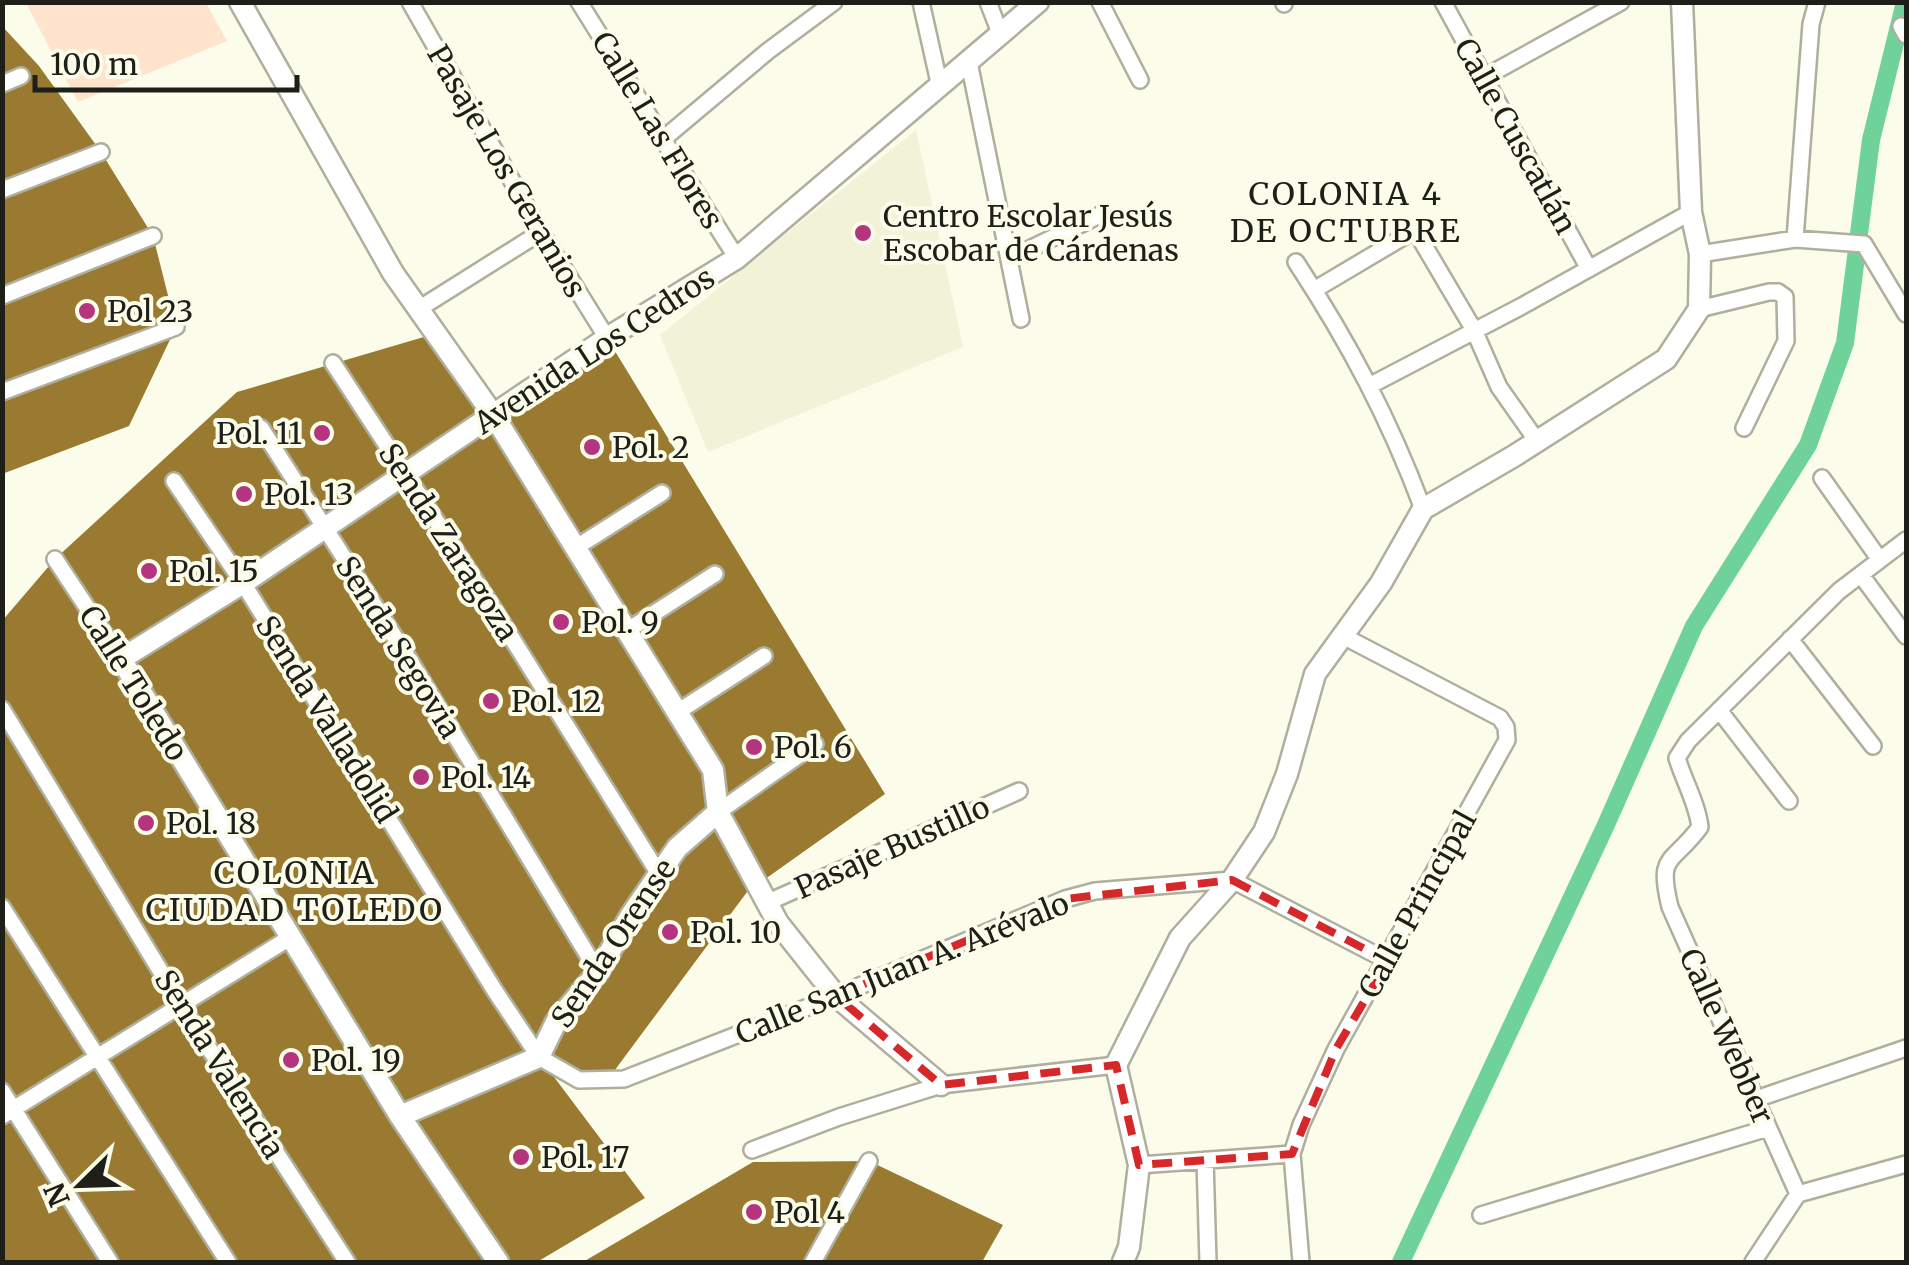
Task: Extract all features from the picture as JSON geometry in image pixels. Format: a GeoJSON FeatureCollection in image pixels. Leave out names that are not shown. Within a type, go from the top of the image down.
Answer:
{"type":"FeatureCollection","features":[{"type":"Feature","properties":{"kind":"street"},"geometry":{"type":"LineString","coordinates":[[240,2],[416,310],[494,416],[713,770],[718,812],[778,923],[836,996],[942,1085]]}},
{"type":"Feature","properties":{"kind":"street","name":"Pasaje Los Geranios"},"geometry":{"type":"LineString","coordinates":[[410,2],[541,232],[607,338]]}},
{"type":"Feature","properties":{"kind":"street","name":"Calle Las Flores"},"geometry":{"type":"LineString","coordinates":[[579,2],[736,258]]}},
{"type":"Feature","properties":{"kind":"street"},"geometry":{"type":"LineString","coordinates":[[662,140],[768,51],[834,2]]}},
{"type":"Feature","properties":{"kind":"street"},"geometry":{"type":"LineString","coordinates":[[921,2],[940,87]]}},
{"type":"Feature","properties":{"kind":"street"},"geometry":{"type":"LineString","coordinates":[[988,2],[1000,33]]}},
{"type":"Feature","properties":{"kind":"street","name":"Avenida Los Cedros"},"geometry":{"type":"LineString","coordinates":[[121,659],[243,583],[607,338],[736,258],[1038,2]]}},
{"type":"Feature","properties":{"kind":"street"},"geometry":{"type":"LineString","coordinates":[[1100,2],[1140,80]]}},
{"type":"Feature","properties":{"kind":"street","name":"Calle Cuscatlán"},"geometry":{"type":"LineString","coordinates":[[1443,2],[1588,269]]}},
{"type":"Feature","properties":{"kind":"street"},"geometry":{"type":"LineString","coordinates":[[1483,78],[1622,2]]}},
{"type":"Feature","properties":{"kind":"street"},"geometry":{"type":"LineString","coordinates":[[1123,1262],[1130,1247],[1139,1165],[1116,1065],[1180,938],[1232,880],[1264,832],[1315,674],[1381,583],[1423,509],[1666,359],[1700,309],[1700,254],[1692,212],[1682,2]]}},
{"type":"Feature","properties":{"kind":"street"},"geometry":{"type":"LineString","coordinates":[[1795,239],[1810,43],[1817,2]]}},
{"type":"Feature","properties":{"kind":"street"},"geometry":{"type":"LineString","coordinates":[[969,62],[1021,319]]}},
{"type":"Feature","properties":{"kind":"street"},"geometry":{"type":"LineString","coordinates":[[2,84],[22,76]]}},
{"type":"Feature","properties":{"kind":"street"},"geometry":{"type":"LineString","coordinates":[[2,190],[101,152]]}},
{"type":"Feature","properties":{"kind":"street"},"geometry":{"type":"LineString","coordinates":[[1371,384],[1692,212]]}},
{"type":"Feature","properties":{"kind":"street"},"geometry":{"type":"LineString","coordinates":[[1009,259],[1104,213]]}},
{"type":"Feature","properties":{"kind":"street"},"geometry":{"type":"LineString","coordinates":[[1314,290],[1415,230],[1474,330],[1499,387],[1537,441]]}},
{"type":"Feature","properties":{"kind":"street"},"geometry":{"type":"LineString","coordinates":[[416,310],[541,232]]}},
{"type":"Feature","properties":{"kind":"street"},"geometry":{"type":"LineString","coordinates":[[2,296],[153,236]]}},
{"type":"Feature","properties":{"kind":"street"},"geometry":{"type":"LineString","coordinates":[[1700,254],[1795,239],[1864,244],[1906,314]]}},
{"type":"Feature","properties":{"kind":"street"},"geometry":{"type":"LineString","coordinates":[[1296,262],[1371,384],[1423,509]]}},
{"type":"Feature","properties":{"kind":"street"},"geometry":{"type":"LineString","coordinates":[[1700,309],[1769,292],[1785,297],[1786,341],[1744,428]]}},
{"type":"Feature","properties":{"kind":"street"},"geometry":{"type":"LineString","coordinates":[[2,392],[176,327]]}},
{"type":"Feature","properties":{"kind":"street","name":"Senda Zaragoza"},"geometry":{"type":"LineString","coordinates":[[333,363],[659,874]]}},
{"type":"Feature","properties":{"kind":"street","name":"Senda Segovia"},"geometry":{"type":"LineString","coordinates":[[261,428],[410,662],[598,972]]}},
{"type":"Feature","properties":{"kind":"street"},"geometry":{"type":"LineString","coordinates":[[1822,478],[1880,560]]}},
{"type":"Feature","properties":{"kind":"street","name":"Senda Valladolid"},"geometry":{"type":"LineString","coordinates":[[174,480],[243,583],[494,991],[539,1057]]}},
{"type":"Feature","properties":{"kind":"street"},"geometry":{"type":"LineString","coordinates":[[576,548],[662,493]]}},
{"type":"Feature","properties":{"kind":"street"},"geometry":{"type":"LineString","coordinates":[[1789,801],[1719,710],[1861,575],[1906,540]]}},
{"type":"Feature","properties":{"kind":"street","name":"Calle Toledo"},"geometry":{"type":"LineString","coordinates":[[55,559],[121,659],[400,1116],[498,1262]]}},
{"type":"Feature","properties":{"kind":"street"},"geometry":{"type":"LineString","coordinates":[[625,632],[715,574]]}},
{"type":"Feature","properties":{"kind":"street"},"geometry":{"type":"LineString","coordinates":[[1861,575],[1906,636]]}},
{"type":"Feature","properties":{"kind":"street","name":"Calle Principal"},"geometry":{"type":"LineString","coordinates":[[1301,1262],[1292,1154],[1301,1125],[1336,1049],[1508,740],[1500,718],[1342,636]]}},
{"type":"Feature","properties":{"kind":"street"},"geometry":{"type":"LineString","coordinates":[[1790,640],[1873,746]]}},
{"type":"Feature","properties":{"kind":"street"},"geometry":{"type":"LineString","coordinates":[[676,713],[764,656]]}},
{"type":"Feature","properties":{"kind":"street","name":"Senda Valencia"},"geometry":{"type":"LineString","coordinates":[[2,709],[181,1005],[347,1262]]}},
{"type":"Feature","properties":{"kind":"street","name":"Calle Webber"},"geometry":{"type":"LineString","coordinates":[[1719,710],[1688,740],[1678,758],[1700,826],[1667,863],[1662,876],[1670,907],[1798,1194]]}},
{"type":"Feature","properties":{"kind":"street","name":"Senda Orense"},"geometry":{"type":"LineString","coordinates":[[400,1116],[539,1057],[556,1022],[598,972],[677,848],[718,812],[816,744]]}},
{"type":"Feature","properties":{"kind":"street","name":"Pasaje Bustillo"},"geometry":{"type":"LineString","coordinates":[[766,902],[1019,790]]}},
{"type":"Feature","properties":{"kind":"street"},"geometry":{"type":"LineString","coordinates":[[1232,880],[1388,961]]}},
{"type":"Feature","properties":{"kind":"street","name":"Calle San Juan A. Arévalo"},"geometry":{"type":"LineString","coordinates":[[539,1057],[579,1080],[624,1079],[836,996],[1064,900],[1095,891],[1232,880]]}},
{"type":"Feature","properties":{"kind":"street"},"geometry":{"type":"LineString","coordinates":[[2,906],[228,1262]]}},
{"type":"Feature","properties":{"kind":"street"},"geometry":{"type":"LineString","coordinates":[[8,1112],[291,937]]}},
{"type":"Feature","properties":{"kind":"street"},"geometry":{"type":"LineString","coordinates":[[1756,1099],[1906,1048]]}},
{"type":"Feature","properties":{"kind":"street"},"geometry":{"type":"LineString","coordinates":[[752,1150],[942,1085],[1116,1065]]}},
{"type":"Feature","properties":{"kind":"street"},"geometry":{"type":"LineString","coordinates":[[2,1091],[8,1112],[110,1262]]}},
{"type":"Feature","properties":{"kind":"street"},"geometry":{"type":"LineString","coordinates":[[1481,1216],[1768,1128]]}},
{"type":"Feature","properties":{"kind":"street"},"geometry":{"type":"LineString","coordinates":[[1139,1165],[1292,1154]]}},
{"type":"Feature","properties":{"kind":"street"},"geometry":{"type":"LineString","coordinates":[[1204,1160],[1208,1262]]}},
{"type":"Feature","properties":{"kind":"street"},"geometry":{"type":"LineString","coordinates":[[813,1262],[869,1161]]}},
{"type":"Feature","properties":{"kind":"street"},"geometry":{"type":"LineString","coordinates":[[1753,1262],[1798,1194],[1906,1164]]}},
{"type":"Feature","properties":{"kind":"highlighted area"},"geometry":{"type":"Polygon","coordinates":[[[1232,880],[1388,961],[1336,1049],[1292,1154],[1139,1165],[1116,1065],[941,1085],[836,996],[1065,899],[1232,880]]]}},
{"type":"Feature","properties":{"kind":"shaded area"},"geometry":{"type":"Polygon","coordinates":[[[26,3],[206,3],[227,41],[78,102],[26,3]]]}},
{"type":"Feature","properties":{"kind":"shaded area","name":"Centro Escolar Jesús Escobar de Cárdenas"},"geometry":{"type":"Polygon","coordinates":[[[916,130],[963,347],[708,452],[660,335],[916,130]]]}},
{"type":"Feature","properties":{"kind":"building"},"geometry":{"type":"Polygon","coordinates":[[[2,26],[39,66],[101,152],[153,236],[176,327],[129,426],[2,474],[2,26]]]}},
{"type":"Feature","properties":{"kind":"building"},"geometry":{"type":"Polygon","coordinates":[[[434,334],[494,416],[607,338],[885,794],[747,892],[606,1082],[579,1080],[539,1057],[645,1198],[537,1262],[2,1262],[2,621],[55,559],[237,392],[434,334]]]}},
{"type":"Feature","properties":{"kind":"building"},"geometry":{"type":"Polygon","coordinates":[[[869,1161],[1003,1225],[982,1262],[583,1262],[753,1162],[869,1161]]]}},
{"type":"Feature","properties":{"kind":"waterway"},"geometry":{"type":"LineString","coordinates":[[1401,1262],[1605,827],[1694,626],[1808,445],[1845,343],[1871,140],[1905,2]]}},
{"type":"Feature","properties":{"kind":"place","name":"Centro Escolar Jesús Escobar de Cárdenas"},"geometry":{"type":"Point","coordinates":[863,233]}},
{"type":"Feature","properties":{"kind":"place","name":"Pol 23"},"geometry":{"type":"Point","coordinates":[87,311]}},
{"type":"Feature","properties":{"kind":"place","name":"Pol. 11"},"geometry":{"type":"Point","coordinates":[322,433]}},
{"type":"Feature","properties":{"kind":"place","name":"Pol. 2"},"geometry":{"type":"Point","coordinates":[592,447]}},
{"type":"Feature","properties":{"kind":"place","name":"Pol. 13"},"geometry":{"type":"Point","coordinates":[244,494]}},
{"type":"Feature","properties":{"kind":"place","name":"Pol. 15"},"geometry":{"type":"Point","coordinates":[149,571]}},
{"type":"Feature","properties":{"kind":"place","name":"Pol. 9"},"geometry":{"type":"Point","coordinates":[561,622]}},
{"type":"Feature","properties":{"kind":"place","name":"Pol. 12"},"geometry":{"type":"Point","coordinates":[491,701]}},
{"type":"Feature","properties":{"kind":"place","name":"Pol. 6"},"geometry":{"type":"Point","coordinates":[754,747]}},
{"type":"Feature","properties":{"kind":"place","name":"Pol. 14"},"geometry":{"type":"Point","coordinates":[421,777]}},
{"type":"Feature","properties":{"kind":"place","name":"Pol. 18"},"geometry":{"type":"Point","coordinates":[146,823]}},
{"type":"Feature","properties":{"kind":"place","name":"Pol. 10"},"geometry":{"type":"Point","coordinates":[670,932]}},
{"type":"Feature","properties":{"kind":"place","name":"Pol. 19"},"geometry":{"type":"Point","coordinates":[291,1060]}},
{"type":"Feature","properties":{"kind":"place","name":"Pol. 17"},"geometry":{"type":"Point","coordinates":[521,1157]}},
{"type":"Feature","properties":{"kind":"place","name":"Pol 4"},"geometry":{"type":"Point","coordinates":[754,1212]}},
{"type":"Feature","properties":{"kind":"district","name":"COLONIA 4 DE OCTUBRE"},"geometry":{"type":"Point","coordinates":[1346,212]}},
{"type":"Feature","properties":{"kind":"district","name":"COLONIA CIUDAD TOLEDO"},"geometry":{"type":"Point","coordinates":[295,892]}}]}
